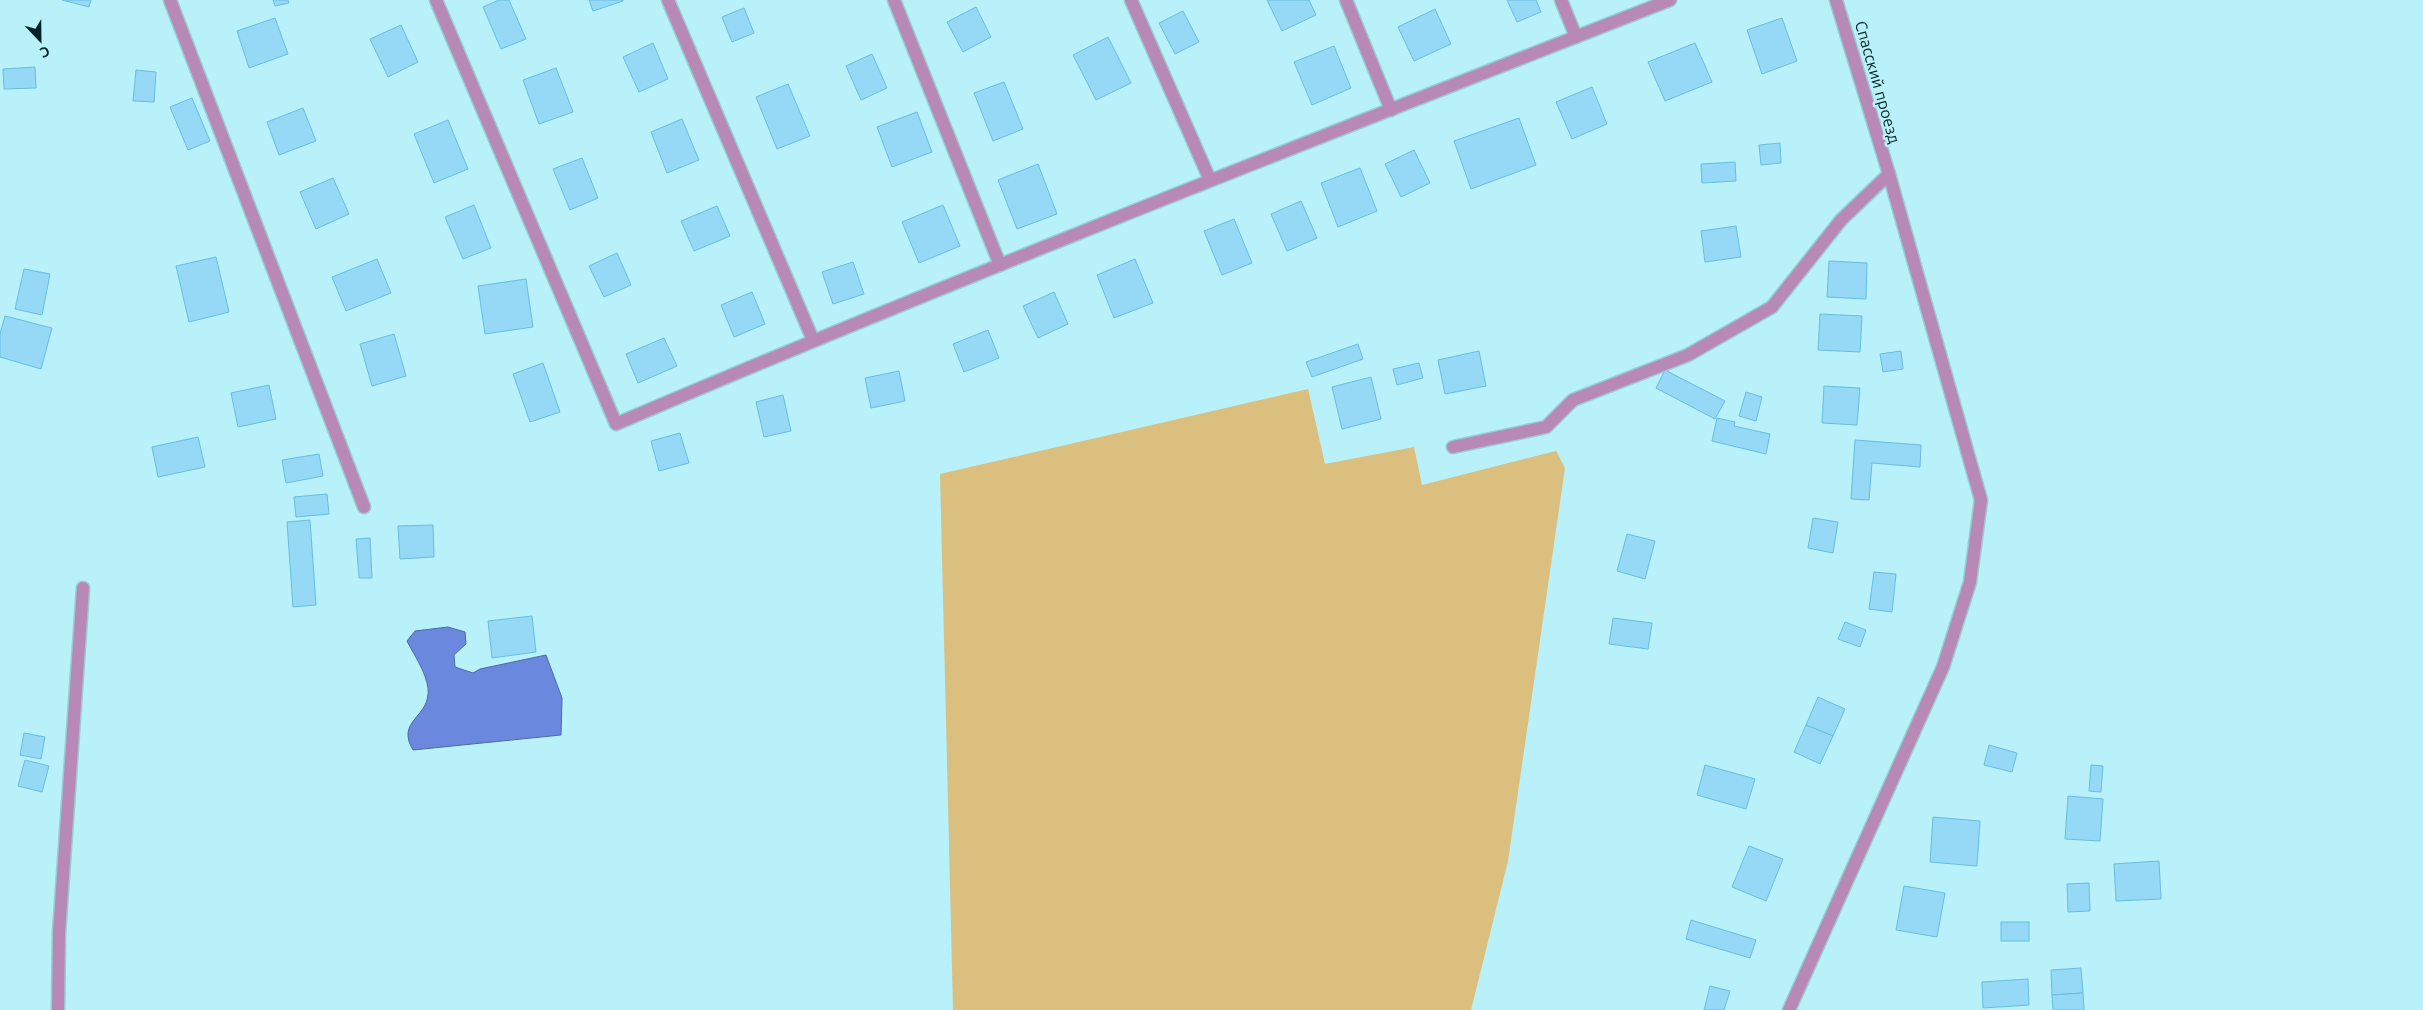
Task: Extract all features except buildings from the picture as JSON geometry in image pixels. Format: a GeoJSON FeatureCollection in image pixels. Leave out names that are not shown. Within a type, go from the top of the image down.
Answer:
{"type":"FeatureCollection","features":[{"type":"Feature","properties":{"kind":"street"},"geometry":{"type":"LineString","coordinates":[[170,0],[364,507]]}},
{"type":"Feature","properties":{"kind":"street"},"geometry":{"type":"LineString","coordinates":[[436,0],[616,424],[813,340],[1210,180],[1670,0]]}},
{"type":"Feature","properties":{"kind":"street"},"geometry":{"type":"LineString","coordinates":[[668,0],[813,340]]}},
{"type":"Feature","properties":{"kind":"street"},"geometry":{"type":"LineString","coordinates":[[894,0],[1000,265]]}},
{"type":"Feature","properties":{"kind":"street"},"geometry":{"type":"LineString","coordinates":[[1131,0],[1210,180]]}},
{"type":"Feature","properties":{"kind":"street"},"geometry":{"type":"LineString","coordinates":[[1346,0],[1391,110]]}},
{"type":"Feature","properties":{"kind":"street"},"geometry":{"type":"LineString","coordinates":[[1561,0],[1576,37]]}},
{"type":"Feature","properties":{"kind":"street","name":"Спасский проезд"},"geometry":{"type":"LineString","coordinates":[[1789,1010],[1942,667],[1970,582],[1980,500],[1888,174],[1836,0]]}},
{"type":"Feature","properties":{"kind":"street"},"geometry":{"type":"LineString","coordinates":[[1454,447],[1546,427],[1573,400],[1688,355],[1772,307],[1841,220],[1888,174]]}},
{"type":"Feature","properties":{"kind":"street"},"geometry":{"type":"LineString","coordinates":[[58,1010],[59,933],[83,588]]}},
{"type":"Feature","properties":{"kind":"shaded area"},"geometry":{"type":"Polygon","coordinates":[[[1308,389],[1325,464],[1414,447],[1422,485],[1556,451],[1565,468],[1508,861],[1471,1010],[953,1010],[940,474],[1308,389]]]}},
{"type":"Feature","properties":{"kind":"water"},"geometry":{"type":"Polygon","coordinates":[[[448,627],[465,632],[466,644],[454,655],[455,667],[473,673],[480,669],[546,655],[562,698],[561,735],[413,750],[408,732],[424,706],[428,688],[422,670],[407,641],[415,631],[448,627]]]}}]}
